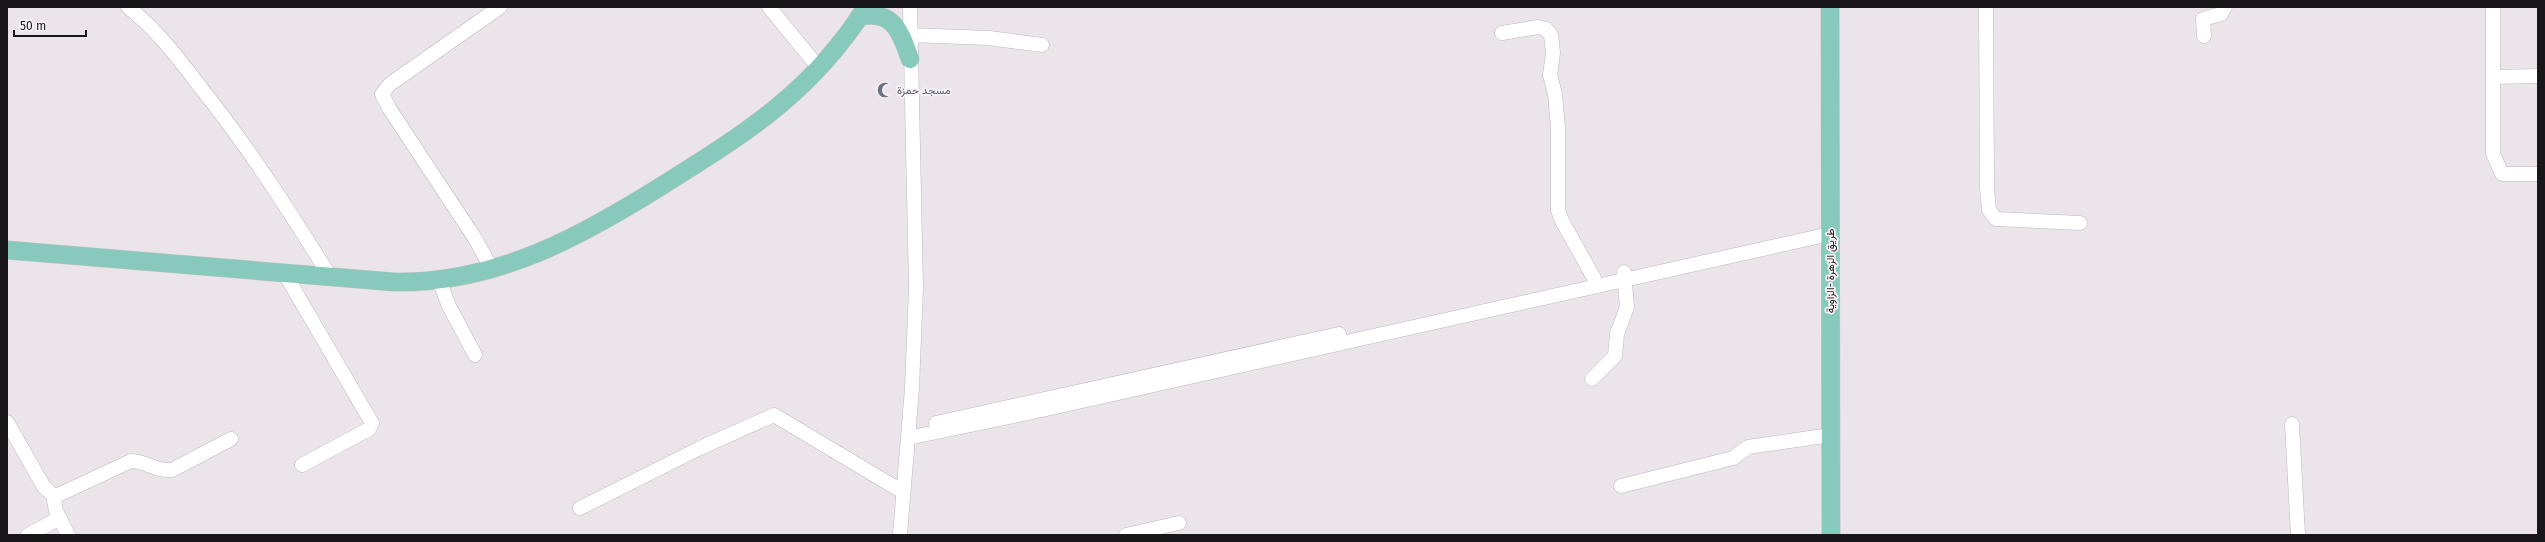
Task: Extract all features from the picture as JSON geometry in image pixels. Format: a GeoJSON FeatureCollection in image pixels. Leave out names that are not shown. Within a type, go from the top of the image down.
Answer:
{"type":"FeatureCollection","features":[{"type":"Feature","properties":{"kind":"main road"},"geometry":{"type":"LineString","coordinates":[[885,7],[902,30],[903,40],[910,59]]}},
{"type":"Feature","properties":{"kind":"main road","name":"طريق الزهرة -الزاوية"},"geometry":{"type":"LineString","coordinates":[[1830,7],[1831,535]]}},
{"type":"Feature","properties":{"kind":"main road"},"geometry":{"type":"LineString","coordinates":[[7,250],[331,278],[408,282],[439,280],[492,270],[529,258],[573,238],[640,200],[754,127],[782,104],[819,68],[863,12],[878,16],[902,30]]}},
{"type":"Feature","properties":{"kind":"street"},"geometry":{"type":"LineString","coordinates":[[128,7],[169,46],[235,131],[279,194],[331,278]]}},
{"type":"Feature","properties":{"kind":"street"},"geometry":{"type":"LineString","coordinates":[[492,270],[476,240],[389,108],[382,94],[390,84],[500,7]]}},
{"type":"Feature","properties":{"kind":"street"},"geometry":{"type":"LineString","coordinates":[[769,7],[819,68]]}},
{"type":"Feature","properties":{"kind":"street"},"geometry":{"type":"LineString","coordinates":[[910,7],[902,30],[989,38],[1042,45]]}},
{"type":"Feature","properties":{"kind":"street"},"geometry":{"type":"LineString","coordinates":[[1986,7],[1987,188],[1989,210],[1996,219],[2080,223]]}},
{"type":"Feature","properties":{"kind":"street"},"geometry":{"type":"LineString","coordinates":[[2204,36],[2203,19],[2221,14],[2225,7]]}},
{"type":"Feature","properties":{"kind":"street"},"geometry":{"type":"LineString","coordinates":[[2493,7],[2493,154],[2497,168],[2502,174],[2538,174]]}},
{"type":"Feature","properties":{"kind":"street"},"geometry":{"type":"LineString","coordinates":[[1502,32],[1538,27],[1546,29],[1551,35],[1553,53],[1550,75],[1555,94],[1558,128],[1558,210],[1562,221],[1594,278]]}},
{"type":"Feature","properties":{"kind":"street"},"geometry":{"type":"LineString","coordinates":[[900,535],[914,338],[916,246],[910,59]]}},
{"type":"Feature","properties":{"kind":"street"},"geometry":{"type":"LineString","coordinates":[[2494,77],[2538,76]]}},
{"type":"Feature","properties":{"kind":"street"},"geometry":{"type":"LineString","coordinates":[[908,433],[1830,230]]}},
{"type":"Feature","properties":{"kind":"street"},"geometry":{"type":"LineString","coordinates":[[285,274],[372,423],[369,429],[302,465]]}},
{"type":"Feature","properties":{"kind":"street"},"geometry":{"type":"LineString","coordinates":[[908,433],[1594,278],[1624,276]]}},
{"type":"Feature","properties":{"kind":"street"},"geometry":{"type":"LineString","coordinates":[[1592,379],[1615,356],[1617,334],[1627,307],[1624,276]]}},
{"type":"Feature","properties":{"kind":"street"},"geometry":{"type":"LineString","coordinates":[[439,280],[449,306],[475,355]]}},
{"type":"Feature","properties":{"kind":"street"},"geometry":{"type":"LineString","coordinates":[[580,508],[700,448],[774,415],[903,492]]}},
{"type":"Feature","properties":{"kind":"street"},"geometry":{"type":"LineString","coordinates":[[7,422],[44,487],[53,495],[60,518],[68,535]]}},
{"type":"Feature","properties":{"kind":"street"},"geometry":{"type":"LineString","coordinates":[[2292,424],[2298,535]]}},
{"type":"Feature","properties":{"kind":"street"},"geometry":{"type":"LineString","coordinates":[[1621,486],[1733,458],[1748,446],[1831,435]]}},
{"type":"Feature","properties":{"kind":"street"},"geometry":{"type":"LineString","coordinates":[[53,495],[66,493],[119,465],[131,461],[142,461],[163,471],[172,470],[231,439]]}},
{"type":"Feature","properties":{"kind":"street"},"geometry":{"type":"LineString","coordinates":[[28,535],[60,518]]}},
{"type":"Feature","properties":{"kind":"street"},"geometry":{"type":"LineString","coordinates":[[1126,535],[1179,523]]}},
{"type":"Feature","properties":{"kind":"place","name":"مسجد حمزة"},"geometry":{"type":"Point","coordinates":[885,90]}}]}
